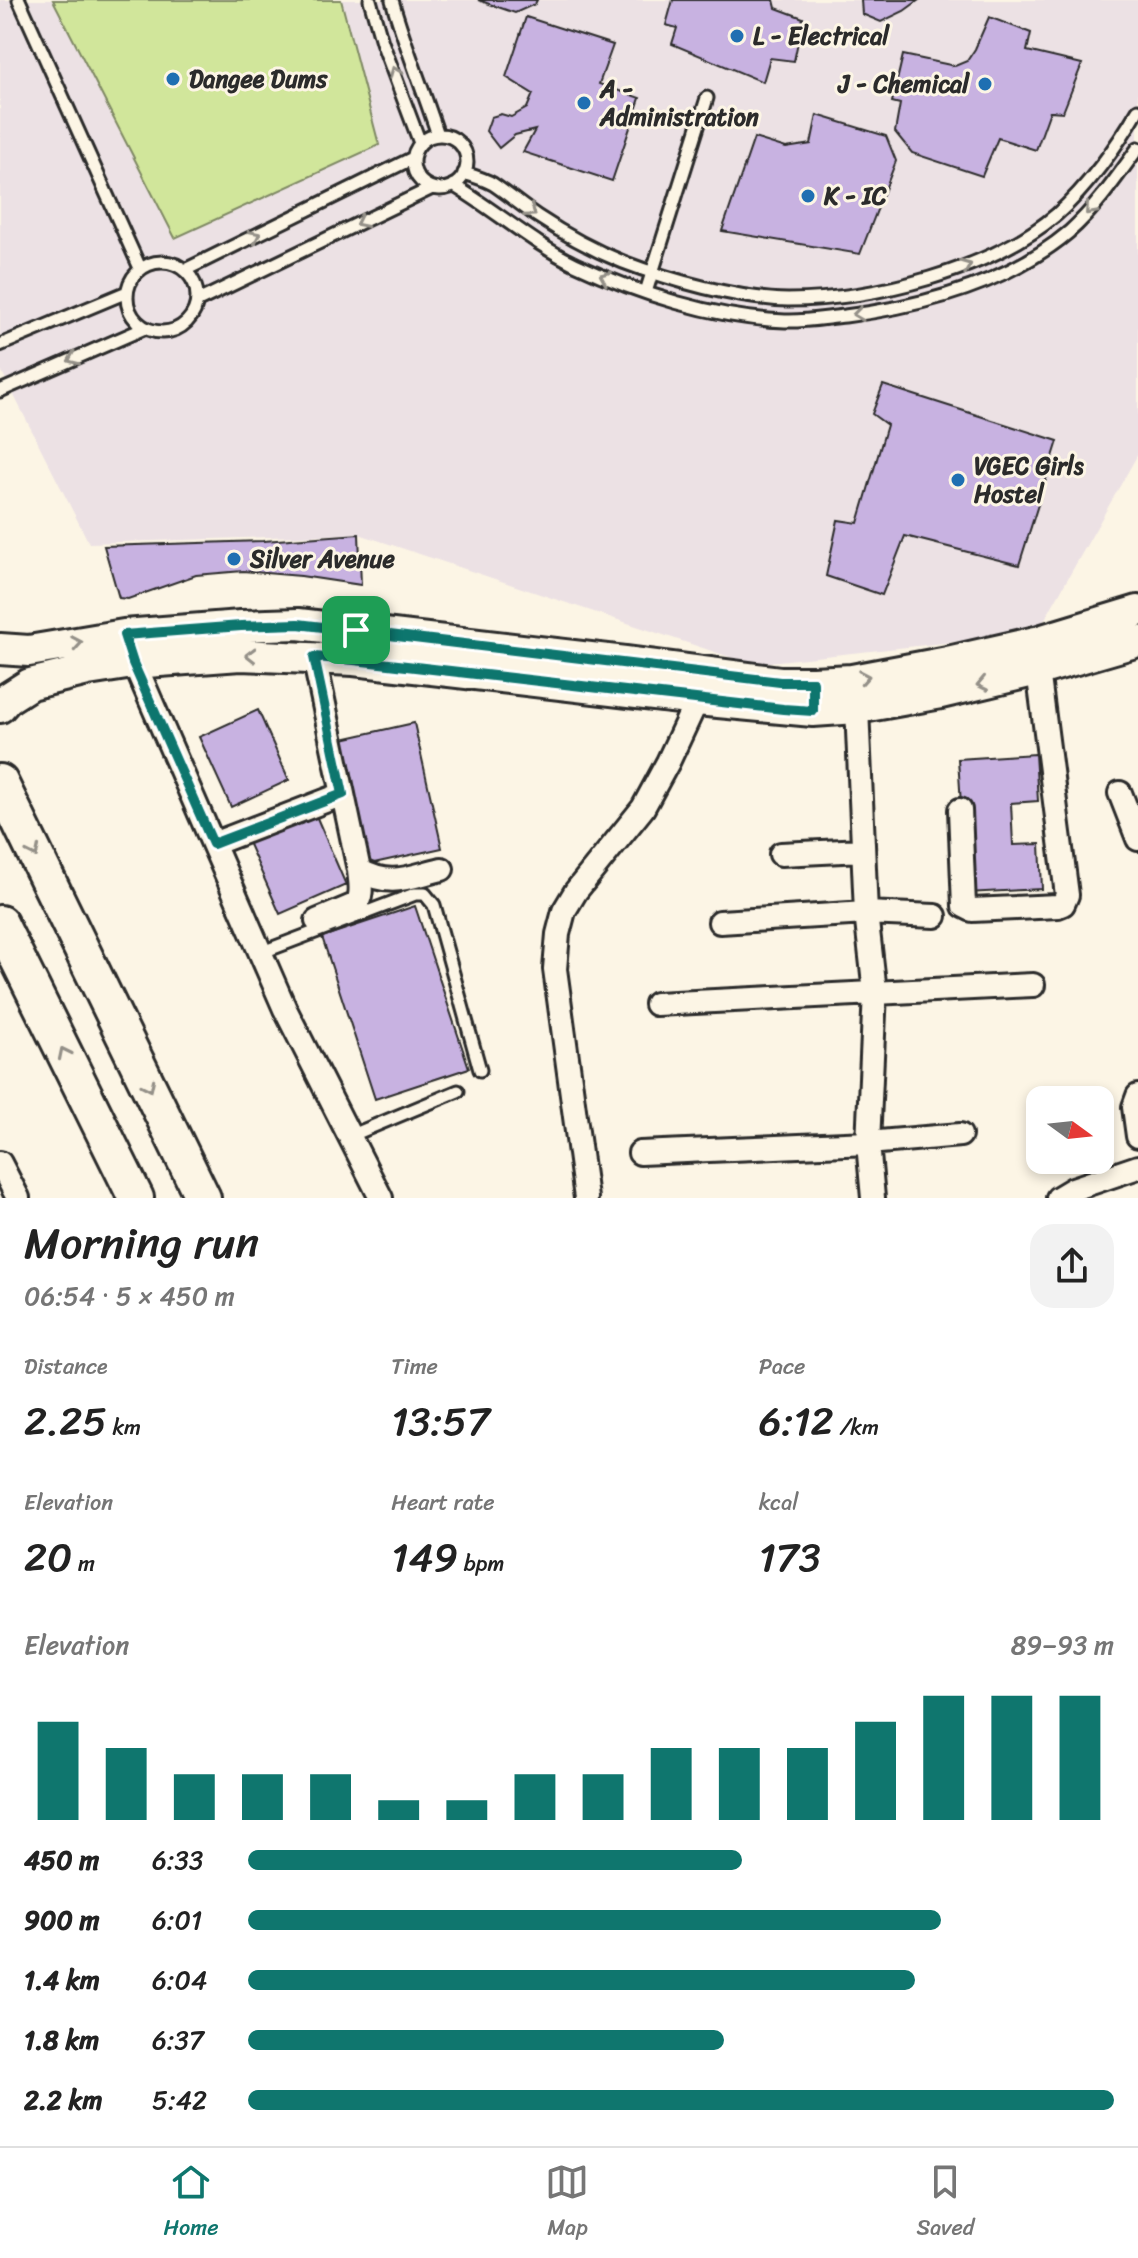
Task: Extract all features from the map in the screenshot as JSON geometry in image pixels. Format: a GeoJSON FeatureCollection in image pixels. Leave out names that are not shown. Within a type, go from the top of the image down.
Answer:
{"type":"FeatureCollection","features":[{"type":"Feature","properties":{"kind":"main road"},"geometry":{"type":"LineString","coordinates":[[0,707],[30,684],[88,670],[128,649],[241,626],[298,624],[780,682],[813,696],[857,708],[941,693],[1038,670],[1122,637],[1138,611]]}},
{"type":"Feature","properties":{"kind":"main road"},"geometry":{"type":"LineString","coordinates":[[0,649],[128,649],[314,657],[697,700],[813,696],[852,680],[1036,642],[1122,637]]}},
{"type":"Feature","properties":{"kind":"main road"},"geometry":{"type":"LineString","coordinates":[[0,782],[203,1198]]}},
{"type":"Feature","properties":{"kind":"main road"},"geometry":{"type":"LineString","coordinates":[[0,923],[136,1198]]}},
{"type":"Feature","properties":{"kind":"street"},"geometry":{"type":"LineString","coordinates":[[128,649],[285,1009],[381,1198]]}},
{"type":"Feature","properties":{"kind":"street"},"geometry":{"type":"LineString","coordinates":[[314,657],[359,870],[361,894],[358,902],[317,921]]}},
{"type":"Feature","properties":{"kind":"street"},"geometry":{"type":"LineString","coordinates":[[960,810],[964,906],[972,910],[1063,904],[1067,895],[1038,670]]}},
{"type":"Feature","properties":{"kind":"street"},"geometry":{"type":"LineString","coordinates":[[586,1198],[555,969],[558,934],[564,911],[576,891],[643,808],[697,700]]}},
{"type":"Feature","properties":{"kind":"street"},"geometry":{"type":"LineString","coordinates":[[857,708],[866,913],[875,992],[868,1143],[873,1198]]}},
{"type":"Feature","properties":{"kind":"street"},"geometry":{"type":"LineString","coordinates":[[1120,793],[1138,839]]}},
{"type":"Feature","properties":{"kind":"street"},"geometry":{"type":"LineString","coordinates":[[213,844],[343,794]]}},
{"type":"Feature","properties":{"kind":"street"},"geometry":{"type":"LineString","coordinates":[[781,854],[863,850]]}},
{"type":"Feature","properties":{"kind":"street"},"geometry":{"type":"LineString","coordinates":[[359,870],[373,878],[390,881],[442,869]]}},
{"type":"Feature","properties":{"kind":"street"},"geometry":{"type":"LineString","coordinates":[[720,922],[866,913],[935,916]]}},
{"type":"Feature","properties":{"kind":"street"},"geometry":{"type":"LineString","coordinates":[[656,1004],[1033,985]]}},
{"type":"Feature","properties":{"kind":"street"},"geometry":{"type":"LineString","coordinates":[[1138,1096],[1134,1107],[1138,1136]]}},
{"type":"Feature","properties":{"kind":"street"},"geometry":{"type":"LineString","coordinates":[[640,1153],[868,1143],[960,1135]]}},
{"type":"Feature","properties":{"kind":"street"},"geometry":{"type":"LineString","coordinates":[[0,1163],[18,1198]]}},
{"type":"Feature","properties":{"kind":"street"},"geometry":{"type":"LineString","coordinates":[[1058,1198],[1073,1189],[1138,1167]]}},
{"type":"Feature","properties":{"kind":"lane"},"geometry":{"type":"LineString","coordinates":[[19,0],[140,268]]}},
{"type":"Feature","properties":{"kind":"lane"},"geometry":{"type":"LineString","coordinates":[[370,0],[382,42],[420,143]]}},
{"type":"Feature","properties":{"kind":"lane"},"geometry":{"type":"LineString","coordinates":[[392,0],[438,135]]}},
{"type":"Feature","properties":{"kind":"lane"},"geometry":{"type":"LineString","coordinates":[[646,292],[707,98]]}},
{"type":"Feature","properties":{"kind":"lane"},"geometry":{"type":"LineString","coordinates":[[464,173],[491,183],[583,244],[622,262],[729,292],[786,300],[879,290],[955,271],[1003,251],[1054,216],[1077,195],[1138,110]]}},
{"type":"Feature","properties":{"kind":"lane"},"geometry":{"type":"LineString","coordinates":[[438,135],[449,136],[459,142],[467,162],[464,173],[453,185],[443,189],[432,188],[417,176],[413,158],[420,143],[438,135]]}},
{"type":"Feature","properties":{"kind":"lane"},"geometry":{"type":"LineString","coordinates":[[453,185],[573,263],[615,281],[725,314],[786,321],[883,311],[962,291],[1013,270],[1068,232],[1092,209],[1138,148]]}},
{"type":"Feature","properties":{"kind":"lane"},"geometry":{"type":"LineString","coordinates":[[185,270],[413,158]]}},
{"type":"Feature","properties":{"kind":"lane"},"geometry":{"type":"LineString","coordinates":[[198,301],[432,188]]}},
{"type":"Feature","properties":{"kind":"lane"},"geometry":{"type":"LineString","coordinates":[[167,261],[180,265],[191,274],[197,287],[198,301],[184,325],[172,331],[158,332],[145,328],[134,318],[128,306],[127,292],[131,279],[140,268],[153,262],[167,261]]}},
{"type":"Feature","properties":{"kind":"lane"},"geometry":{"type":"LineString","coordinates":[[917,281],[922,302]]}},
{"type":"Feature","properties":{"kind":"lane"},"geometry":{"type":"LineString","coordinates":[[0,345],[127,292]]}},
{"type":"Feature","properties":{"kind":"lane"},"geometry":{"type":"LineString","coordinates":[[0,391],[145,328]]}},
{"type":"Feature","properties":{"kind":"lane"},"geometry":{"type":"LineString","coordinates":[[260,953],[415,894],[425,894],[434,905],[480,1070]]}},
{"type":"Feature","properties":{"kind":"lane"},"geometry":{"type":"LineString","coordinates":[[350,1136],[458,1091]]}},
{"type":"Feature","properties":{"kind":"shaded area"},"geometry":{"type":"Polygon","coordinates":[[[0,0],[1138,0],[1138,454],[1037,633],[751,664],[359,534],[89,543],[0,368],[0,0]]]}},
{"type":"Feature","properties":{"kind":"green space"},"geometry":{"type":"Polygon","coordinates":[[[53,0],[341,0],[379,145],[175,238],[53,0]]]}},
{"type":"Feature","properties":{"kind":"building"},"geometry":{"type":"Polygon","coordinates":[[[478,0],[537,0],[535,4],[515,13],[478,0]]]}},
{"type":"Feature","properties":{"kind":"building","name":"L - Electrical"},"geometry":{"type":"Polygon","coordinates":[[[673,0],[774,0],[776,8],[803,18],[794,61],[770,58],[763,82],[672,44],[677,28],[666,25],[673,0]]]}},
{"type":"Feature","properties":{"kind":"building"},"geometry":{"type":"Polygon","coordinates":[[[861,0],[919,0],[881,22],[862,14],[861,0]]]}},
{"type":"Feature","properties":{"kind":"building","name":"A - Administration"},"geometry":{"type":"Polygon","coordinates":[[[526,17],[613,45],[599,84],[640,98],[612,181],[523,152],[535,130],[515,135],[499,148],[486,131],[491,117],[501,114],[511,117],[527,108],[533,94],[506,77],[526,17]]]}},
{"type":"Feature","properties":{"kind":"building","name":"J - Chemical"},"geometry":{"type":"Polygon","coordinates":[[[989,17],[1031,33],[1027,51],[1082,64],[1063,112],[1050,111],[1036,150],[998,138],[982,176],[912,153],[895,132],[900,104],[892,102],[903,55],[955,66],[967,61],[989,17]]]}},
{"type":"Feature","properties":{"kind":"building","name":"K - IC"},"geometry":{"type":"Polygon","coordinates":[[[817,115],[886,136],[896,161],[860,254],[722,231],[754,138],[786,148],[811,144],[817,115]]]}},
{"type":"Feature","properties":{"kind":"building","name":"VGEC Girls Hostel"},"geometry":{"type":"Polygon","coordinates":[[[883,385],[1058,441],[1019,565],[905,536],[882,595],[826,576],[838,520],[858,523],[887,425],[872,414],[883,385]]]}},
{"type":"Feature","properties":{"kind":"building","name":"Silver Avenue"},"geometry":{"type":"Polygon","coordinates":[[[359,534],[361,585],[243,571],[196,575],[128,599],[119,598],[104,546],[263,541],[359,534]]]}},
{"type":"Feature","properties":{"kind":"building"},"geometry":{"type":"Polygon","coordinates":[[[258,710],[289,780],[231,807],[199,737],[258,710]]]}},
{"type":"Feature","properties":{"kind":"building"},"geometry":{"type":"Polygon","coordinates":[[[414,723],[442,848],[365,865],[338,740],[414,723]]]}},
{"type":"Feature","properties":{"kind":"building"},"geometry":{"type":"Polygon","coordinates":[[[1035,754],[1038,801],[1011,803],[1013,845],[1040,844],[1042,889],[967,893],[958,759],[1035,754]]]}},
{"type":"Feature","properties":{"kind":"building"},"geometry":{"type":"Polygon","coordinates":[[[314,811],[346,885],[280,914],[247,840],[314,811]]]}},
{"type":"Feature","properties":{"kind":"building"},"geometry":{"type":"Polygon","coordinates":[[[415,906],[469,1068],[375,1099],[322,937],[415,906]]]}},
{"type":"Feature","properties":{"kind":"place","name":"L - Electrical"},"geometry":{"type":"Point","coordinates":[737,36]}},
{"type":"Feature","properties":{"kind":"place","name":"Dangee Dums"},"geometry":{"type":"Point","coordinates":[173,79]}},
{"type":"Feature","properties":{"kind":"place","name":"J - Chemical"},"geometry":{"type":"Point","coordinates":[985,84]}},
{"type":"Feature","properties":{"kind":"place","name":"A - Administration"},"geometry":{"type":"Point","coordinates":[584,103]}},
{"type":"Feature","properties":{"kind":"place","name":"K - IC"},"geometry":{"type":"Point","coordinates":[808,196]}},
{"type":"Feature","properties":{"kind":"place","name":"VGEC Girls Hostel"},"geometry":{"type":"Point","coordinates":[958,480]}},
{"type":"Feature","properties":{"kind":"place","name":"Silver Avenue"},"geometry":{"type":"Point","coordinates":[234,559]}},
{"type":"Feature","properties":{"kind":"route"},"geometry":{"type":"LineString","coordinates":[[298,624],[356,630],[780,682],[813,682],[813,711],[314,657],[343,794],[213,844],[133,663],[124,635],[298,624]]}}]}
